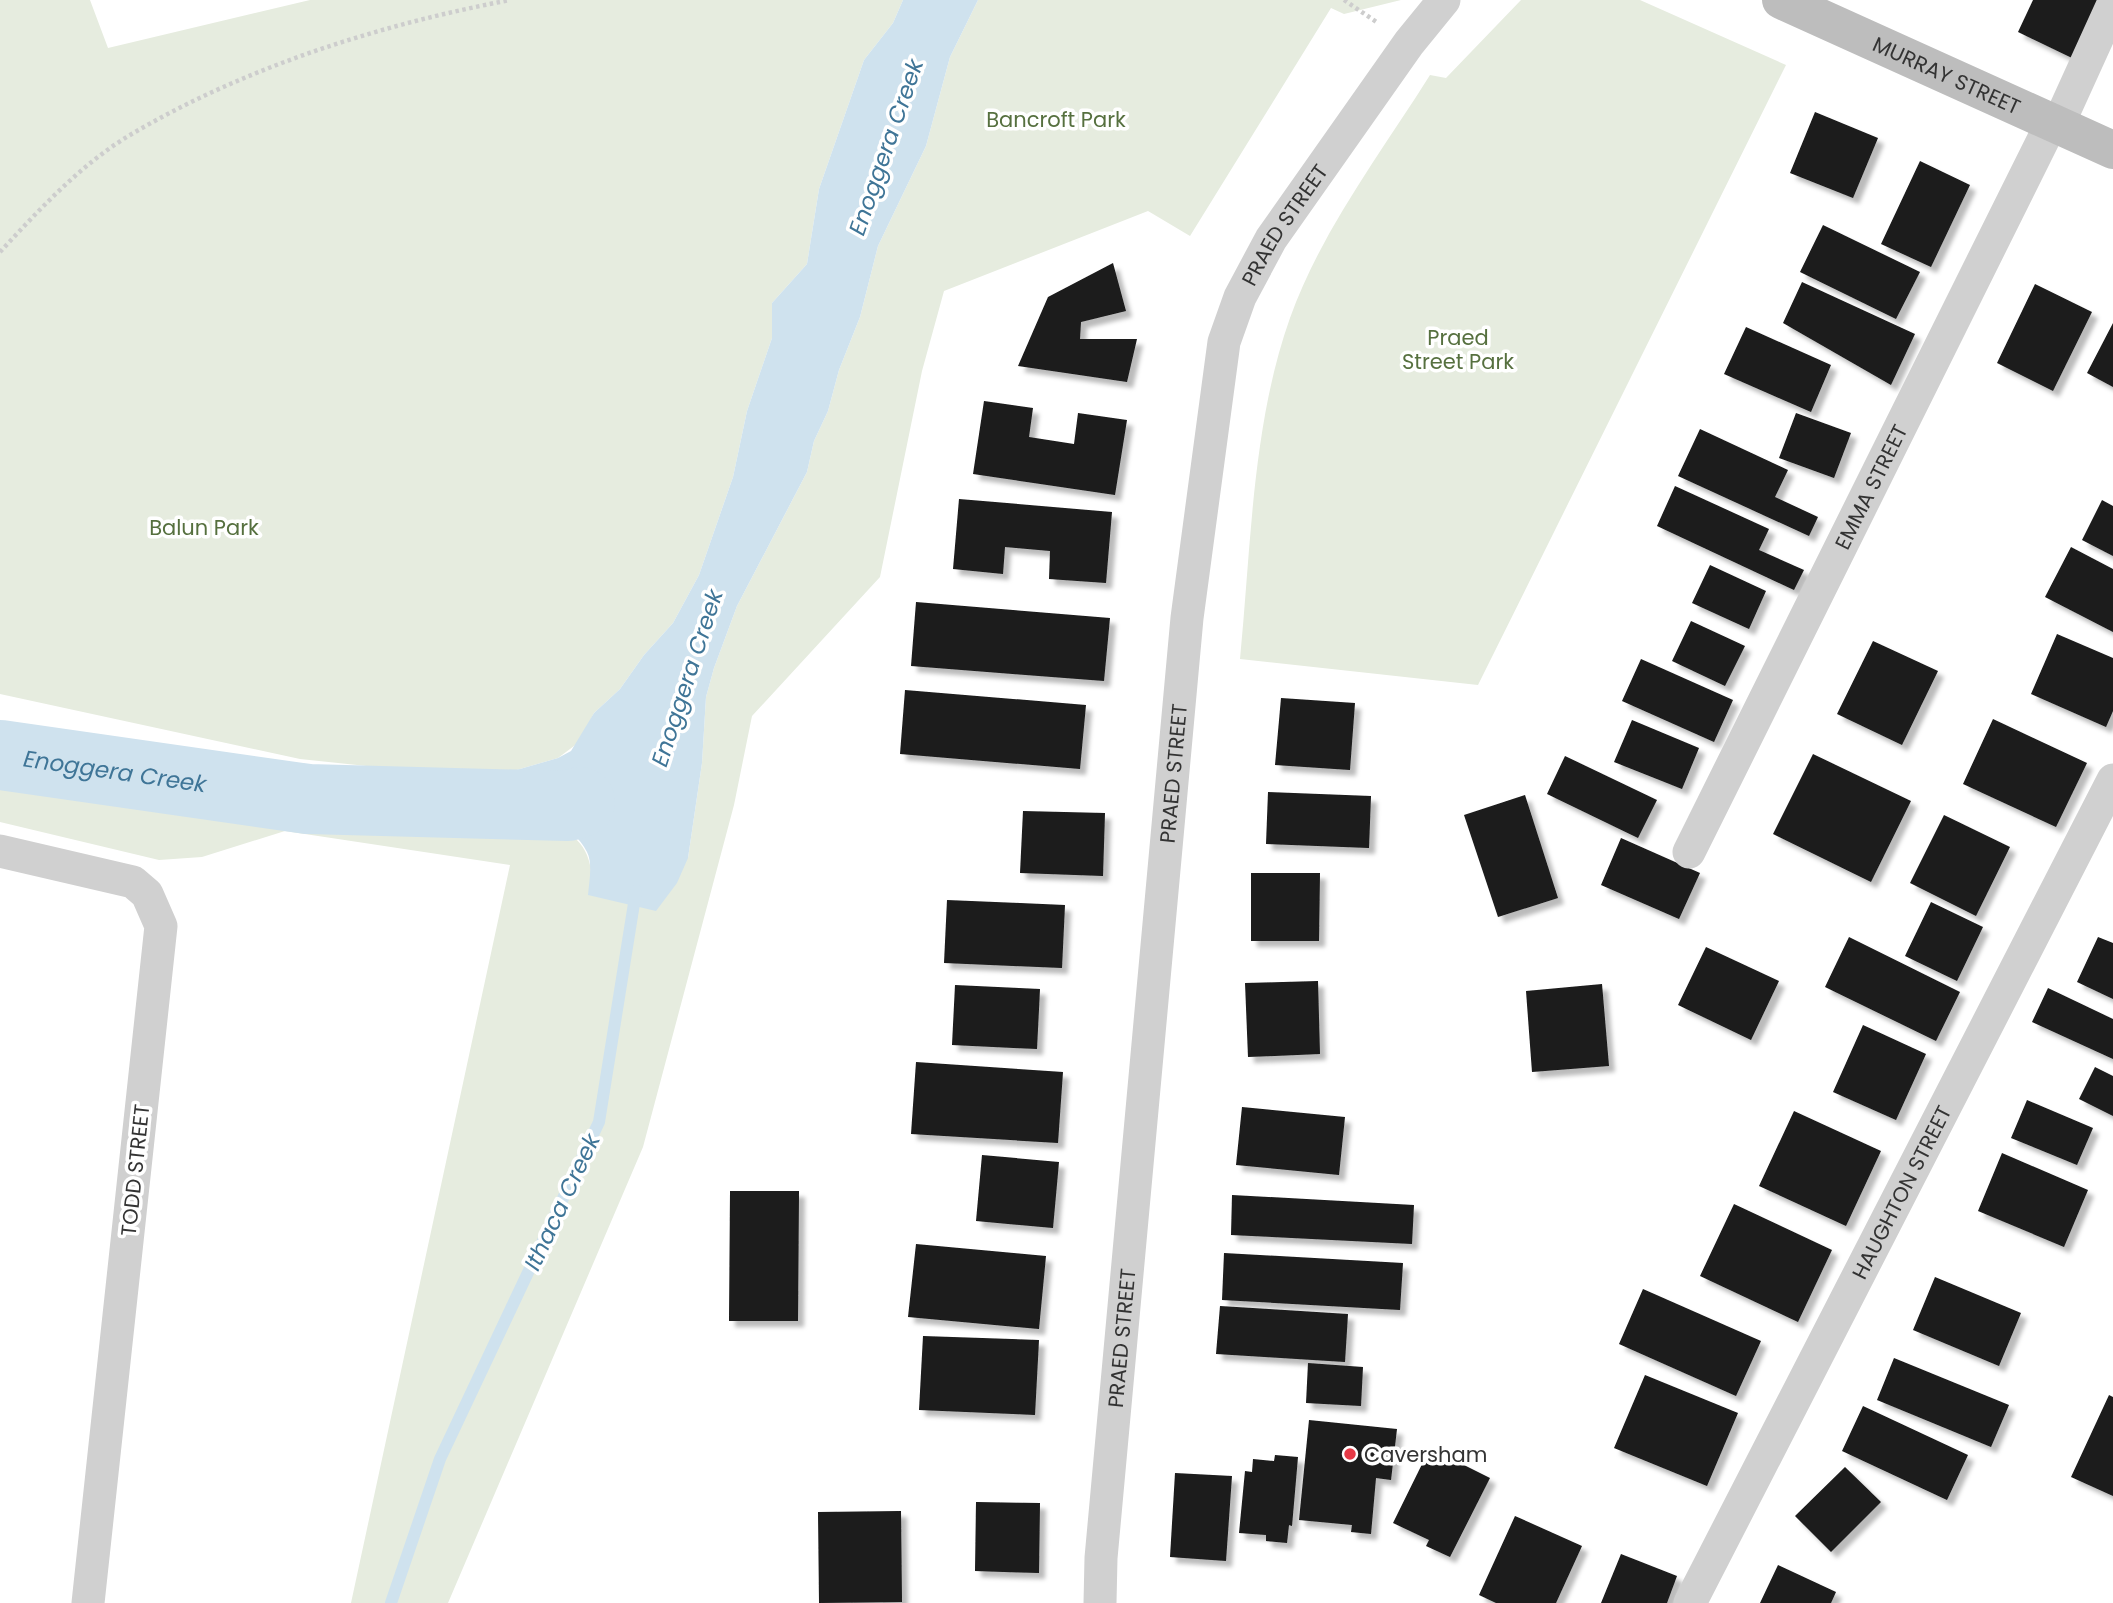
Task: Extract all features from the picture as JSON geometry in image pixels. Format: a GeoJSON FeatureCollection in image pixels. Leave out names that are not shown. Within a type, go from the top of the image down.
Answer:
{"type":"FeatureCollection","features":[{"type":"Feature","properties":{"kind":"street","name":"MURRAY STREET"},"geometry":{"type":"LineString","coordinates":[[1781,0],[2113,150]]}},
{"type":"Feature","properties":{"kind":"street","name":"PRAED STREET"},"geometry":{"type":"LineString","coordinates":[[1100,1603],[1187,618],[1218,370],[1240,297],[1271,239],[1441,3]]}},
{"type":"Feature","properties":{"kind":"street","name":"EMMA STREET"},"geometry":{"type":"LineString","coordinates":[[1689,852],[2113,4]]}},
{"type":"Feature","properties":{"kind":"street","name":"HAUGHTON STREET"},"geometry":{"type":"LineString","coordinates":[[1690,1603],[2113,780]]}},
{"type":"Feature","properties":{"kind":"street","name":"TODD STREET"},"geometry":{"type":"LineString","coordinates":[[0,851],[134,882],[151,900],[161,926],[88,1603]]}},
{"type":"Feature","properties":{"kind":"path"},"geometry":{"type":"LineString","coordinates":[[0,252],[49,198],[128,136],[236,81],[390,27],[510,0]]}},
{"type":"Feature","properties":{"kind":"green space","name":"Balun Park"},"geometry":{"type":"Polygon","coordinates":[[[0,0],[90,0],[108,48],[310,0],[903,0],[893,23],[864,60],[819,189],[807,264],[772,303],[772,338],[747,411],[733,477],[699,575],[673,623],[644,655],[620,689],[594,713],[578,743],[558,758],[513,771],[395,769],[300,759],[0,694],[0,0]]]}},
{"type":"Feature","properties":{"kind":"green space","name":"Bancroft Park"},"geometry":{"type":"Polygon","coordinates":[[[978,0],[1401,0],[1344,14],[1331,8],[1190,236],[1148,211],[944,291],[922,371],[880,577],[752,716],[734,805],[643,1147],[448,1603],[351,1603],[510,865],[285,831],[202,857],[159,860],[0,822],[0,767],[114,786],[287,807],[537,816],[563,829],[577,840],[590,865],[688,858],[702,763],[706,697],[714,668],[737,606],[807,472],[814,441],[828,411],[839,370],[860,317],[878,246],[926,146],[950,57],[978,0]]]}},
{"type":"Feature","properties":{"kind":"green space","name":"Praed Street Park"},"geometry":{"type":"Polygon","coordinates":[[[1521,0],[1640,0],[1786,65],[1478,685],[1240,659],[1260,443],[1277,359],[1303,286],[1353,193],[1430,75],[1446,78],[1521,0]]]}},
{"type":"Feature","properties":{"kind":"water"},"geometry":{"type":"Polygon","coordinates":[[[903,0],[978,0],[950,57],[926,146],[878,246],[860,317],[839,370],[828,411],[814,441],[807,472],[737,606],[714,668],[706,697],[702,763],[688,858],[677,883],[656,911],[588,895],[589,857],[579,840],[568,831],[542,819],[485,812],[492,771],[513,771],[558,758],[571,751],[594,713],[620,689],[644,655],[673,623],[699,575],[733,477],[747,411],[772,338],[772,303],[807,264],[819,189],[864,60],[893,23],[903,0]]]}},
{"type":"Feature","properties":{"kind":"building"},"geometry":{"type":"Polygon","coordinates":[[[2033,0],[2100,0],[2072,58],[2018,32],[2033,0]]]}},
{"type":"Feature","properties":{"kind":"building"},"geometry":{"type":"Polygon","coordinates":[[[1815,112],[1878,138],[1853,198],[1790,173],[1815,112]]]}},
{"type":"Feature","properties":{"kind":"building"},"geometry":{"type":"Polygon","coordinates":[[[1920,161],[1970,185],[1931,267],[1881,244],[1920,161]]]}},
{"type":"Feature","properties":{"kind":"building"},"geometry":{"type":"Polygon","coordinates":[[[1823,225],[1920,272],[1896,319],[1800,272],[1823,225]]]}},
{"type":"Feature","properties":{"kind":"building"},"geometry":{"type":"Polygon","coordinates":[[[1113,263],[1126,311],[1081,322],[1080,339],[1137,339],[1127,382],[1018,366],[1048,297],[1113,263]]]}},
{"type":"Feature","properties":{"kind":"building"},"geometry":{"type":"Polygon","coordinates":[[[1802,282],[1915,334],[1891,385],[1783,323],[1802,282]]]}},
{"type":"Feature","properties":{"kind":"building"},"geometry":{"type":"Polygon","coordinates":[[[2035,284],[2092,312],[2053,391],[1997,363],[2035,284]]]}},
{"type":"Feature","properties":{"kind":"building"},"geometry":{"type":"Polygon","coordinates":[[[2113,323],[2113,387],[2087,373],[2113,323]]]}},
{"type":"Feature","properties":{"kind":"building"},"geometry":{"type":"Polygon","coordinates":[[[1746,327],[1831,365],[1811,412],[1724,374],[1746,327]]]}},
{"type":"Feature","properties":{"kind":"building"},"geometry":{"type":"Polygon","coordinates":[[[984,401],[1033,408],[1029,437],[1074,444],[1078,413],[1127,420],[1115,495],[973,474],[984,401]]]}},
{"type":"Feature","properties":{"kind":"building"},"geometry":{"type":"Polygon","coordinates":[[[1796,413],[1851,433],[1834,478],[1779,458],[1796,413]]]}},
{"type":"Feature","properties":{"kind":"building"},"geometry":{"type":"Polygon","coordinates":[[[1700,429],[1788,470],[1775,497],[1818,517],[1809,536],[1678,476],[1700,429]]]}},
{"type":"Feature","properties":{"kind":"building"},"geometry":{"type":"Polygon","coordinates":[[[1675,486],[1769,529],[1759,550],[1804,570],[1794,590],[1657,526],[1675,486]]]}},
{"type":"Feature","properties":{"kind":"building"},"geometry":{"type":"Polygon","coordinates":[[[959,499],[1112,512],[1106,583],[1049,579],[1050,551],[1005,547],[1003,574],[953,569],[959,499]]]}},
{"type":"Feature","properties":{"kind":"building"},"geometry":{"type":"Polygon","coordinates":[[[2102,500],[2113,506],[2113,556],[2082,540],[2102,500]]]}},
{"type":"Feature","properties":{"kind":"building"},"geometry":{"type":"Polygon","coordinates":[[[2071,547],[2113,569],[2113,632],[2045,597],[2071,547]]]}},
{"type":"Feature","properties":{"kind":"building"},"geometry":{"type":"Polygon","coordinates":[[[1710,565],[1766,591],[1749,629],[1692,603],[1710,565]]]}},
{"type":"Feature","properties":{"kind":"building"},"geometry":{"type":"Polygon","coordinates":[[[916,602],[1110,618],[1104,681],[911,666],[916,602]]]}},
{"type":"Feature","properties":{"kind":"building"},"geometry":{"type":"Polygon","coordinates":[[[1691,621],[1745,646],[1725,686],[1672,661],[1691,621]]]}},
{"type":"Feature","properties":{"kind":"building"},"geometry":{"type":"Polygon","coordinates":[[[2057,634],[2113,658],[2113,711],[2106,727],[2031,694],[2057,634]]]}},
{"type":"Feature","properties":{"kind":"building"},"geometry":{"type":"Polygon","coordinates":[[[1873,641],[1938,671],[1902,745],[1837,714],[1873,641]]]}},
{"type":"Feature","properties":{"kind":"building"},"geometry":{"type":"Polygon","coordinates":[[[1641,659],[1733,700],[1714,742],[1622,701],[1641,659]]]}},
{"type":"Feature","properties":{"kind":"building"},"geometry":{"type":"Polygon","coordinates":[[[905,690],[1086,705],[1080,769],[900,754],[905,690]]]}},
{"type":"Feature","properties":{"kind":"building"},"geometry":{"type":"Polygon","coordinates":[[[1281,698],[1355,703],[1350,770],[1275,765],[1281,698]]]}},
{"type":"Feature","properties":{"kind":"building"},"geometry":{"type":"Polygon","coordinates":[[[1993,719],[2087,763],[2056,827],[1963,784],[1993,719]]]}},
{"type":"Feature","properties":{"kind":"building"},"geometry":{"type":"Polygon","coordinates":[[[1632,720],[1699,748],[1682,789],[1614,762],[1632,720]]]}},
{"type":"Feature","properties":{"kind":"building"},"geometry":{"type":"Polygon","coordinates":[[[1813,754],[1911,801],[1871,882],[1773,834],[1813,754]]]}},
{"type":"Feature","properties":{"kind":"building"},"geometry":{"type":"Polygon","coordinates":[[[1565,756],[1657,800],[1638,838],[1547,794],[1565,756]]]}},
{"type":"Feature","properties":{"kind":"building"},"geometry":{"type":"Polygon","coordinates":[[[1268,792],[1371,796],[1369,848],[1266,844],[1268,792]]]}},
{"type":"Feature","properties":{"kind":"building"},"geometry":{"type":"Polygon","coordinates":[[[1525,795],[1558,898],[1498,917],[1464,815],[1525,795]]]}},
{"type":"Feature","properties":{"kind":"building"},"geometry":{"type":"Polygon","coordinates":[[[1023,811],[1105,813],[1103,876],[1020,873],[1023,811]]]}},
{"type":"Feature","properties":{"kind":"building"},"geometry":{"type":"Polygon","coordinates":[[[1944,815],[2010,847],[1976,916],[1910,883],[1944,815]]]}},
{"type":"Feature","properties":{"kind":"building"},"geometry":{"type":"Polygon","coordinates":[[[1621,838],[1700,873],[1679,919],[1601,885],[1621,838]]]}},
{"type":"Feature","properties":{"kind":"building"},"geometry":{"type":"Polygon","coordinates":[[[1251,873],[1320,873],[1319,941],[1251,941],[1251,873]]]}},
{"type":"Feature","properties":{"kind":"building"},"geometry":{"type":"Polygon","coordinates":[[[947,900],[1065,905],[1062,968],[944,963],[947,900]]]}},
{"type":"Feature","properties":{"kind":"building"},"geometry":{"type":"Polygon","coordinates":[[[1931,902],[1983,927],[1957,981],[1905,956],[1931,902]]]}},
{"type":"Feature","properties":{"kind":"building"},"geometry":{"type":"Polygon","coordinates":[[[1849,937],[1960,992],[1936,1041],[1825,987],[1849,937]]]}},
{"type":"Feature","properties":{"kind":"building"},"geometry":{"type":"Polygon","coordinates":[[[2098,937],[2113,943],[2113,999],[2077,982],[2098,937]]]}},
{"type":"Feature","properties":{"kind":"building"},"geometry":{"type":"Polygon","coordinates":[[[1706,947],[1779,981],[1751,1040],[1678,1005],[1706,947]]]}},
{"type":"Feature","properties":{"kind":"building"},"geometry":{"type":"Polygon","coordinates":[[[1318,981],[1320,1054],[1248,1057],[1245,983],[1318,981]]]}},
{"type":"Feature","properties":{"kind":"building"},"geometry":{"type":"Polygon","coordinates":[[[1602,984],[1609,1066],[1532,1072],[1526,991],[1602,984]]]}},
{"type":"Feature","properties":{"kind":"building"},"geometry":{"type":"Polygon","coordinates":[[[955,985],[1040,989],[1037,1049],[952,1045],[955,985]]]}},
{"type":"Feature","properties":{"kind":"building"},"geometry":{"type":"Polygon","coordinates":[[[2048,988],[2113,1019],[2113,1059],[2032,1022],[2048,988]]]}},
{"type":"Feature","properties":{"kind":"building"},"geometry":{"type":"Polygon","coordinates":[[[1863,1025],[1926,1054],[1896,1120],[1833,1092],[1863,1025]]]}},
{"type":"Feature","properties":{"kind":"building"},"geometry":{"type":"Polygon","coordinates":[[[916,1062],[1063,1072],[1058,1143],[911,1134],[916,1062]]]}},
{"type":"Feature","properties":{"kind":"building"},"geometry":{"type":"Polygon","coordinates":[[[2095,1067],[2113,1076],[2113,1116],[2079,1099],[2095,1067]]]}},
{"type":"Feature","properties":{"kind":"building"},"geometry":{"type":"Polygon","coordinates":[[[2027,1100],[2093,1128],[2077,1165],[2011,1138],[2027,1100]]]}},
{"type":"Feature","properties":{"kind":"building"},"geometry":{"type":"Polygon","coordinates":[[[1242,1107],[1345,1117],[1339,1175],[1236,1165],[1242,1107]]]}},
{"type":"Feature","properties":{"kind":"building"},"geometry":{"type":"Polygon","coordinates":[[[1794,1111],[1881,1151],[1846,1226],[1759,1186],[1794,1111]]]}},
{"type":"Feature","properties":{"kind":"building"},"geometry":{"type":"Polygon","coordinates":[[[2002,1153],[2088,1190],[2064,1247],[1978,1211],[2002,1153]]]}},
{"type":"Feature","properties":{"kind":"building"},"geometry":{"type":"Polygon","coordinates":[[[982,1155],[1059,1162],[1053,1228],[976,1221],[982,1155]]]}},
{"type":"Feature","properties":{"kind":"building"},"geometry":{"type":"Polygon","coordinates":[[[730,1191],[799,1191],[798,1321],[729,1321],[730,1191]]]}},
{"type":"Feature","properties":{"kind":"building"},"geometry":{"type":"Polygon","coordinates":[[[1232,1195],[1414,1205],[1412,1244],[1231,1235],[1232,1195]]]}},
{"type":"Feature","properties":{"kind":"building"},"geometry":{"type":"Polygon","coordinates":[[[1734,1204],[1832,1250],[1798,1322],[1700,1276],[1734,1204]]]}},
{"type":"Feature","properties":{"kind":"building"},"geometry":{"type":"Polygon","coordinates":[[[916,1244],[1046,1256],[1039,1329],[908,1317],[916,1244]]]}},
{"type":"Feature","properties":{"kind":"building"},"geometry":{"type":"Polygon","coordinates":[[[1224,1253],[1403,1263],[1400,1310],[1222,1300],[1224,1253]]]}},
{"type":"Feature","properties":{"kind":"building"},"geometry":{"type":"Polygon","coordinates":[[[1935,1277],[2021,1313],[1999,1366],[1913,1330],[1935,1277]]]}},
{"type":"Feature","properties":{"kind":"building"},"geometry":{"type":"Polygon","coordinates":[[[1643,1289],[1761,1341],[1736,1396],[1619,1344],[1643,1289]]]}},
{"type":"Feature","properties":{"kind":"building"},"geometry":{"type":"Polygon","coordinates":[[[1220,1306],[1348,1314],[1345,1362],[1216,1354],[1220,1306]]]}},
{"type":"Feature","properties":{"kind":"building"},"geometry":{"type":"Polygon","coordinates":[[[923,1336],[1039,1340],[1035,1415],[919,1410],[923,1336]]]}},
{"type":"Feature","properties":{"kind":"building"},"geometry":{"type":"Polygon","coordinates":[[[1894,1358],[2009,1405],[1991,1447],[1877,1400],[1894,1358]]]}},
{"type":"Feature","properties":{"kind":"building"},"geometry":{"type":"Polygon","coordinates":[[[1308,1363],[1363,1367],[1361,1406],[1306,1403],[1308,1363]]]}},
{"type":"Feature","properties":{"kind":"building"},"geometry":{"type":"Polygon","coordinates":[[[1645,1375],[1738,1413],[1707,1486],[1614,1448],[1645,1375]]]}},
{"type":"Feature","properties":{"kind":"building"},"geometry":{"type":"Polygon","coordinates":[[[2109,1395],[2113,1397],[2113,1496],[2071,1477],[2109,1395]]]}},
{"type":"Feature","properties":{"kind":"building"},"geometry":{"type":"Polygon","coordinates":[[[1863,1406],[1968,1455],[1947,1500],[1842,1451],[1863,1406]]]}},
{"type":"Feature","properties":{"kind":"building","name":"Caversham"},"geometry":{"type":"Polygon","coordinates":[[[1309,1420],[1397,1429],[1391,1480],[1376,1478],[1371,1534],[1351,1532],[1352,1525],[1299,1520],[1309,1420]]]}},
{"type":"Feature","properties":{"kind":"building"},"geometry":{"type":"Polygon","coordinates":[[[1430,1448],[1490,1478],[1450,1557],[1426,1546],[1429,1540],[1393,1523],[1430,1448]]]}},
{"type":"Feature","properties":{"kind":"building"},"geometry":{"type":"Polygon","coordinates":[[[1275,1455],[1298,1457],[1292,1526],[1289,1525],[1287,1543],[1266,1541],[1266,1535],[1239,1533],[1245,1471],[1252,1472],[1253,1459],[1274,1461],[1275,1455]]]}},
{"type":"Feature","properties":{"kind":"building"},"geometry":{"type":"Polygon","coordinates":[[[1845,1467],[1881,1502],[1831,1552],[1795,1516],[1845,1467]]]}},
{"type":"Feature","properties":{"kind":"building"},"geometry":{"type":"Polygon","coordinates":[[[1175,1473],[1232,1476],[1226,1561],[1170,1557],[1175,1473]]]}},
{"type":"Feature","properties":{"kind":"building"},"geometry":{"type":"Polygon","coordinates":[[[976,1502],[1040,1503],[1039,1573],[975,1571],[976,1502]]]}},
{"type":"Feature","properties":{"kind":"building"},"geometry":{"type":"Polygon","coordinates":[[[901,1511],[902,1602],[819,1603],[818,1512],[901,1511]]]}},
{"type":"Feature","properties":{"kind":"building"},"geometry":{"type":"Polygon","coordinates":[[[1515,1516],[1582,1546],[1556,1603],[1496,1603],[1479,1595],[1515,1516]]]}},
{"type":"Feature","properties":{"kind":"building"},"geometry":{"type":"Polygon","coordinates":[[[1621,1554],[1677,1576],[1667,1603],[1601,1603],[1621,1554]]]}},
{"type":"Feature","properties":{"kind":"building"},"geometry":{"type":"Polygon","coordinates":[[[1778,1565],[1836,1592],[1831,1603],[1760,1603],[1778,1565]]]}},
{"type":"Feature","properties":{"kind":"waterway","name":"Enoggera Creek"},"geometry":{"type":"LineString","coordinates":[[0,755],[308,799],[568,806],[580,802]]}},
{"type":"Feature","properties":{"kind":"waterway","name":"Ithaca Creek"},"geometry":{"type":"LineString","coordinates":[[391,1603],[440,1459],[599,1122],[636,891]]}},
{"type":"Feature","properties":{"kind":"place","name":"Caversham"},"geometry":{"type":"Point","coordinates":[1350,1454]}}]}
